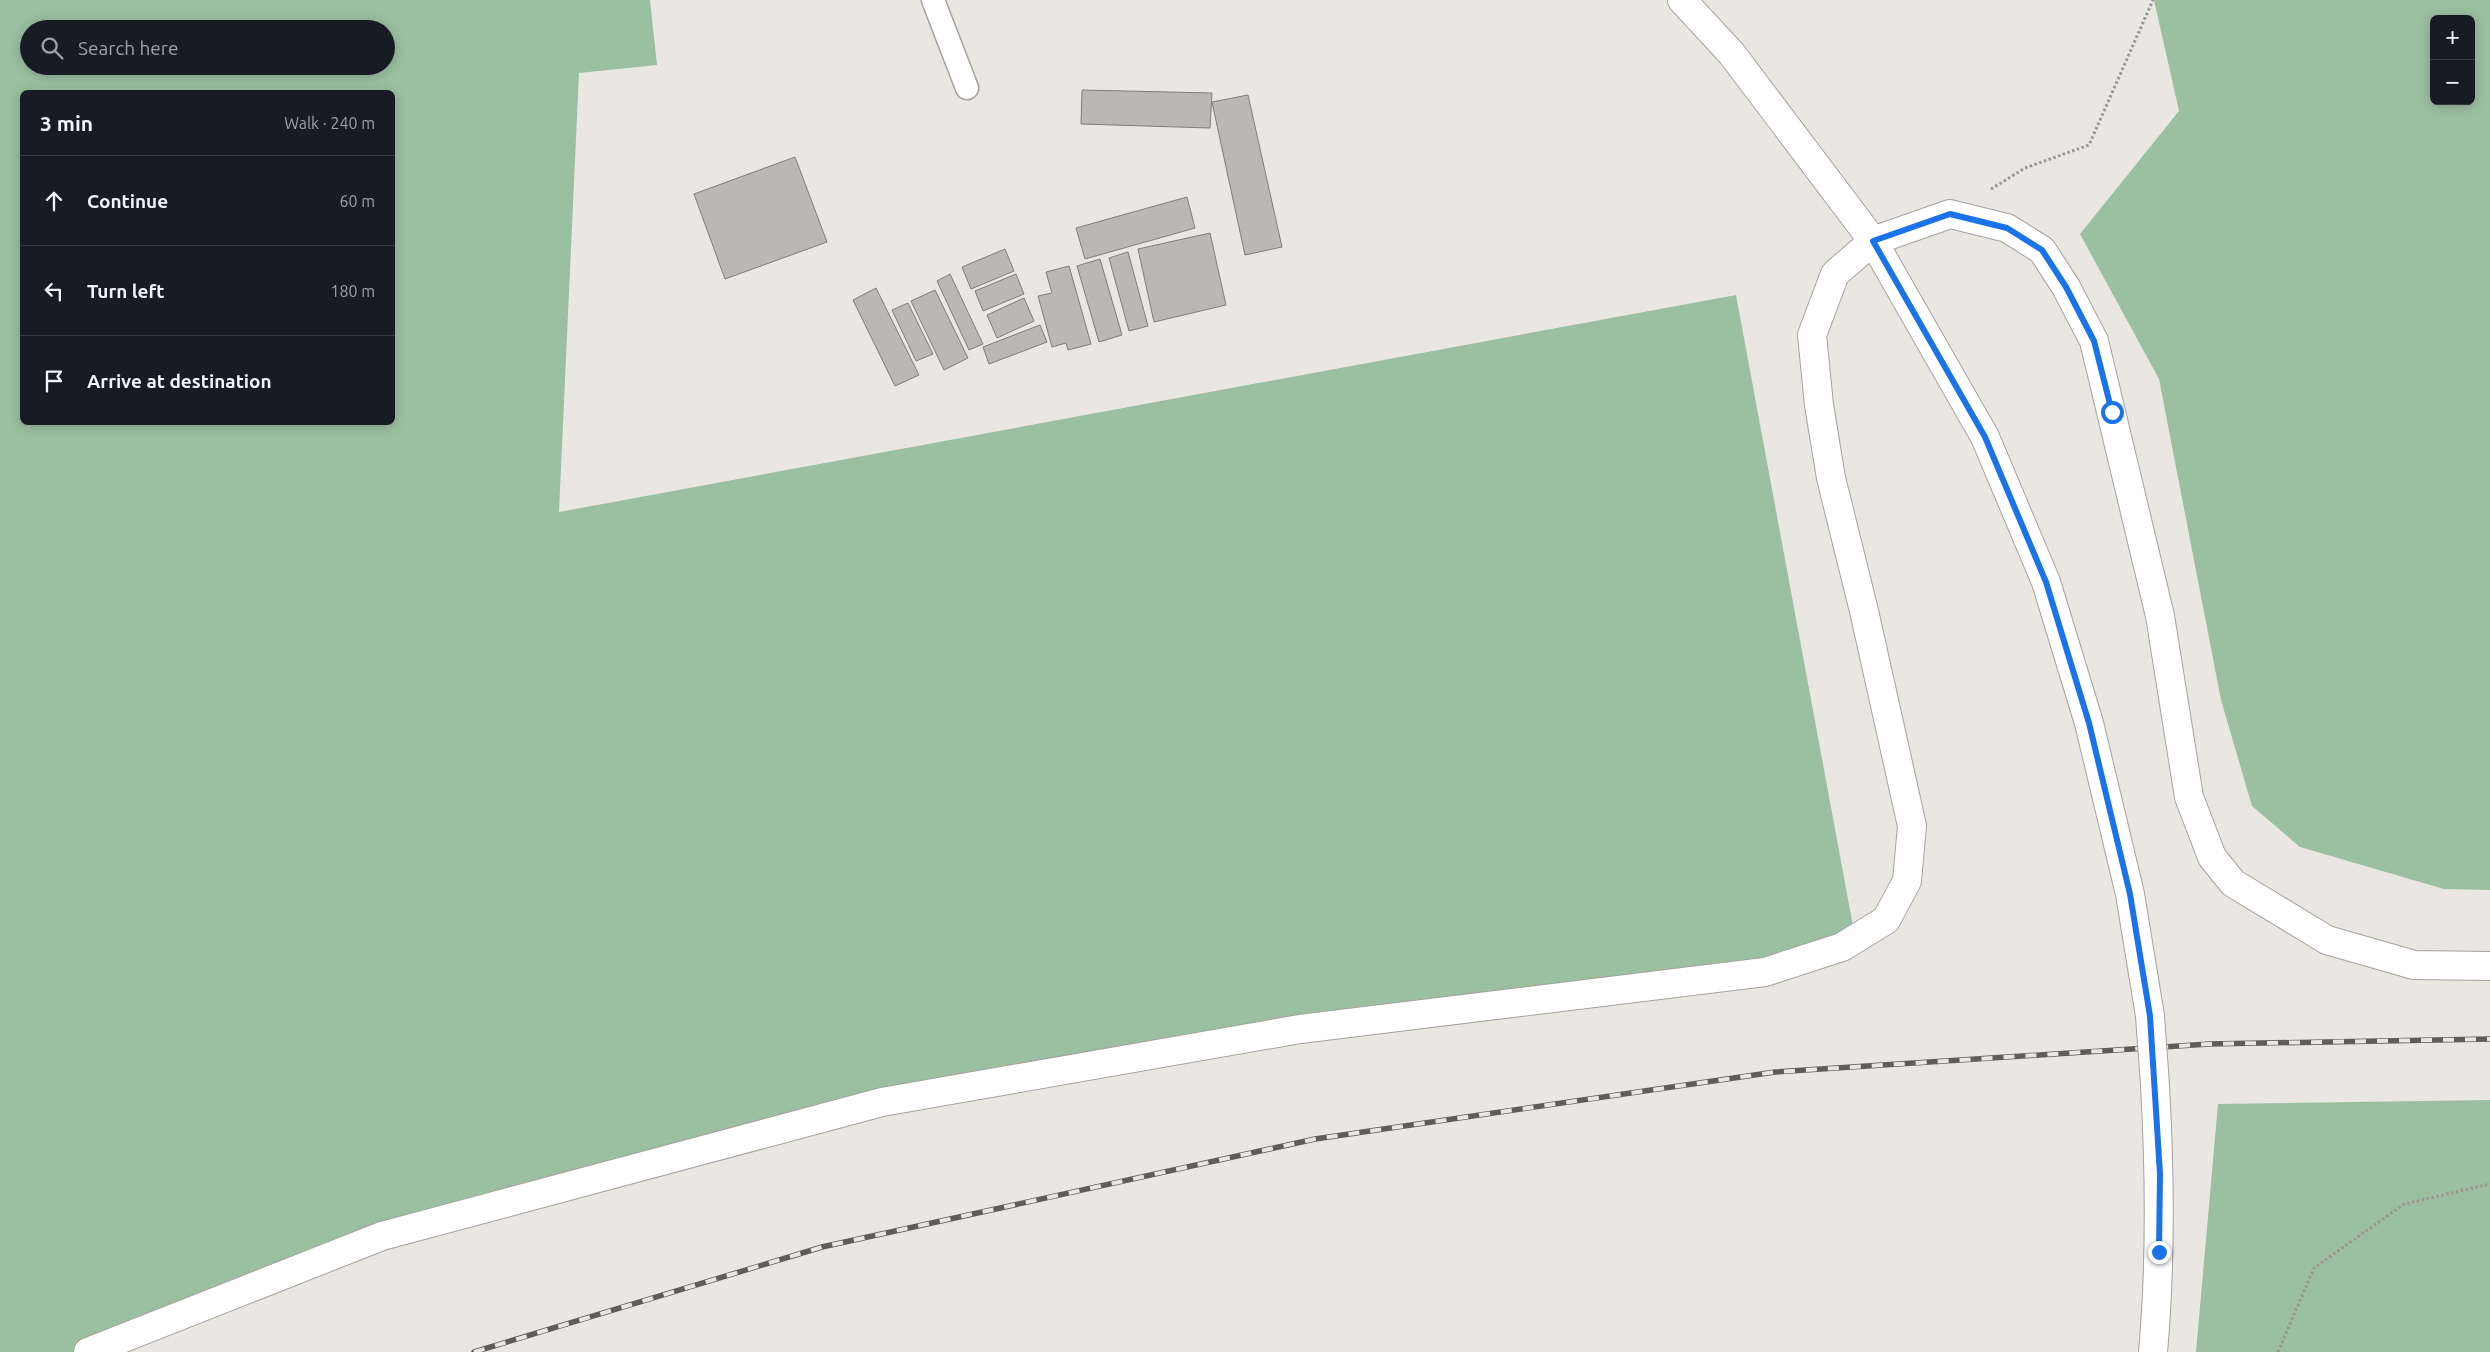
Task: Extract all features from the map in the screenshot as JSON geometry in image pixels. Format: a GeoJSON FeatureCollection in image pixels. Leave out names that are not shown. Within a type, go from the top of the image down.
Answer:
{"type":"FeatureCollection","features":[{"type":"Feature","properties":{"kind":"street"},"geometry":{"type":"LineString","coordinates":[[1682,0],[1732,54],[1873,241],[1985,437],[2046,582],[2094,742],[2130,894],[2150,1016],[2160,1174],[2158,1290],[2153,1352]]}},
{"type":"Feature","properties":{"kind":"street"},"geometry":{"type":"LineString","coordinates":[[88,1352],[382,1236],[882,1102],[1300,1029],[1765,972],[1842,947],[1864,934],[1886,920],[1907,881],[1912,826],[1864,611],[1831,478],[1819,406],[1812,335],[1834,274],[1873,241],[1950,214],[2007,228],[2042,250],[2066,287],[2094,341],[2160,616],[2190,797],[2212,856],[2233,883],[2327,940],[2414,965],[2490,966]]}},
{"type":"Feature","properties":{"kind":"lane"},"geometry":{"type":"LineString","coordinates":[[932,0],[967,88]]}},
{"type":"Feature","properties":{"kind":"path"},"geometry":{"type":"LineString","coordinates":[[1950,214],[2026,168],[2089,145],[2153,0]]}},
{"type":"Feature","properties":{"kind":"path"},"geometry":{"type":"LineString","coordinates":[[2278,1352],[2314,1268],[2404,1204],[2490,1184]]}},
{"type":"Feature","properties":{"kind":"green space"},"geometry":{"type":"Polygon","coordinates":[[[0,0],[650,0],[657,65],[579,73],[559,512],[1736,295],[1858,953],[805,1120],[254,1284],[76,1352],[0,1352],[0,0]]]}},
{"type":"Feature","properties":{"kind":"green space"},"geometry":{"type":"Polygon","coordinates":[[[2154,0],[2490,0],[2490,890],[2444,889],[2300,847],[2252,806],[2221,700],[2159,379],[2080,234],[2179,111],[2154,0]]]}},
{"type":"Feature","properties":{"kind":"green space"},"geometry":{"type":"Polygon","coordinates":[[[2490,1100],[2490,1352],[2196,1352],[2218,1104],[2490,1100]]]}},
{"type":"Feature","properties":{"kind":"building"},"geometry":{"type":"Polygon","coordinates":[[[1082,90],[1212,93],[1210,128],[1081,124],[1082,90]]]}},
{"type":"Feature","properties":{"kind":"building"},"geometry":{"type":"Polygon","coordinates":[[[1248,95],[1282,247],[1245,255],[1212,102],[1248,95]]]}},
{"type":"Feature","properties":{"kind":"building"},"geometry":{"type":"Polygon","coordinates":[[[795,157],[827,242],[725,279],[694,194],[795,157]]]}},
{"type":"Feature","properties":{"kind":"building"},"geometry":{"type":"Polygon","coordinates":[[[1187,197],[1195,228],[1085,259],[1076,228],[1187,197]]]}},
{"type":"Feature","properties":{"kind":"building"},"geometry":{"type":"Polygon","coordinates":[[[1210,233],[1226,305],[1154,322],[1138,249],[1210,233]]]}},
{"type":"Feature","properties":{"kind":"building"},"geometry":{"type":"Polygon","coordinates":[[[1005,249],[1014,271],[971,289],[962,267],[1005,249]]]}},
{"type":"Feature","properties":{"kind":"building"},"geometry":{"type":"Polygon","coordinates":[[[1128,252],[1148,326],[1129,331],[1109,258],[1128,252]]]}},
{"type":"Feature","properties":{"kind":"building"},"geometry":{"type":"Polygon","coordinates":[[[1100,259],[1122,335],[1099,342],[1077,266],[1100,259]]]}},
{"type":"Feature","properties":{"kind":"building"},"geometry":{"type":"Polygon","coordinates":[[[1069,266],[1091,344],[1068,350],[1066,343],[1052,347],[1038,296],[1052,293],[1046,272],[1069,266]]]}},
{"type":"Feature","properties":{"kind":"building"},"geometry":{"type":"Polygon","coordinates":[[[950,274],[983,344],[969,350],[937,281],[950,274]]]}},
{"type":"Feature","properties":{"kind":"building"},"geometry":{"type":"Polygon","coordinates":[[[1016,274],[1024,294],[983,311],[975,291],[1016,274]]]}},
{"type":"Feature","properties":{"kind":"building"},"geometry":{"type":"Polygon","coordinates":[[[876,288],[919,375],[895,386],[853,300],[876,288]]]}},
{"type":"Feature","properties":{"kind":"building"},"geometry":{"type":"Polygon","coordinates":[[[935,290],[968,358],[944,370],[911,301],[935,290]]]}},
{"type":"Feature","properties":{"kind":"building"},"geometry":{"type":"Polygon","coordinates":[[[1024,298],[1034,321],[997,338],[987,315],[1024,298]]]}},
{"type":"Feature","properties":{"kind":"building"},"geometry":{"type":"Polygon","coordinates":[[[908,303],[933,354],[916,361],[892,310],[908,303]]]}},
{"type":"Feature","properties":{"kind":"building"},"geometry":{"type":"Polygon","coordinates":[[[1040,325],[1047,342],[989,364],[983,347],[1040,325]]]}},
{"type":"Feature","properties":{"kind":"railway"},"geometry":{"type":"LineString","coordinates":[[474,1352],[822,1247],[1315,1139],[1775,1072],[2209,1044],[2490,1039]]}},
{"type":"Feature","properties":{"kind":"route"},"geometry":{"type":"LineString","coordinates":[[2112,412],[2094,341],[2066,287],[2042,250],[2007,228],[1950,214],[1873,241],[1985,437],[2046,582],[2089,723],[2130,894],[2150,1016],[2160,1174],[2159,1252]]}}]}
